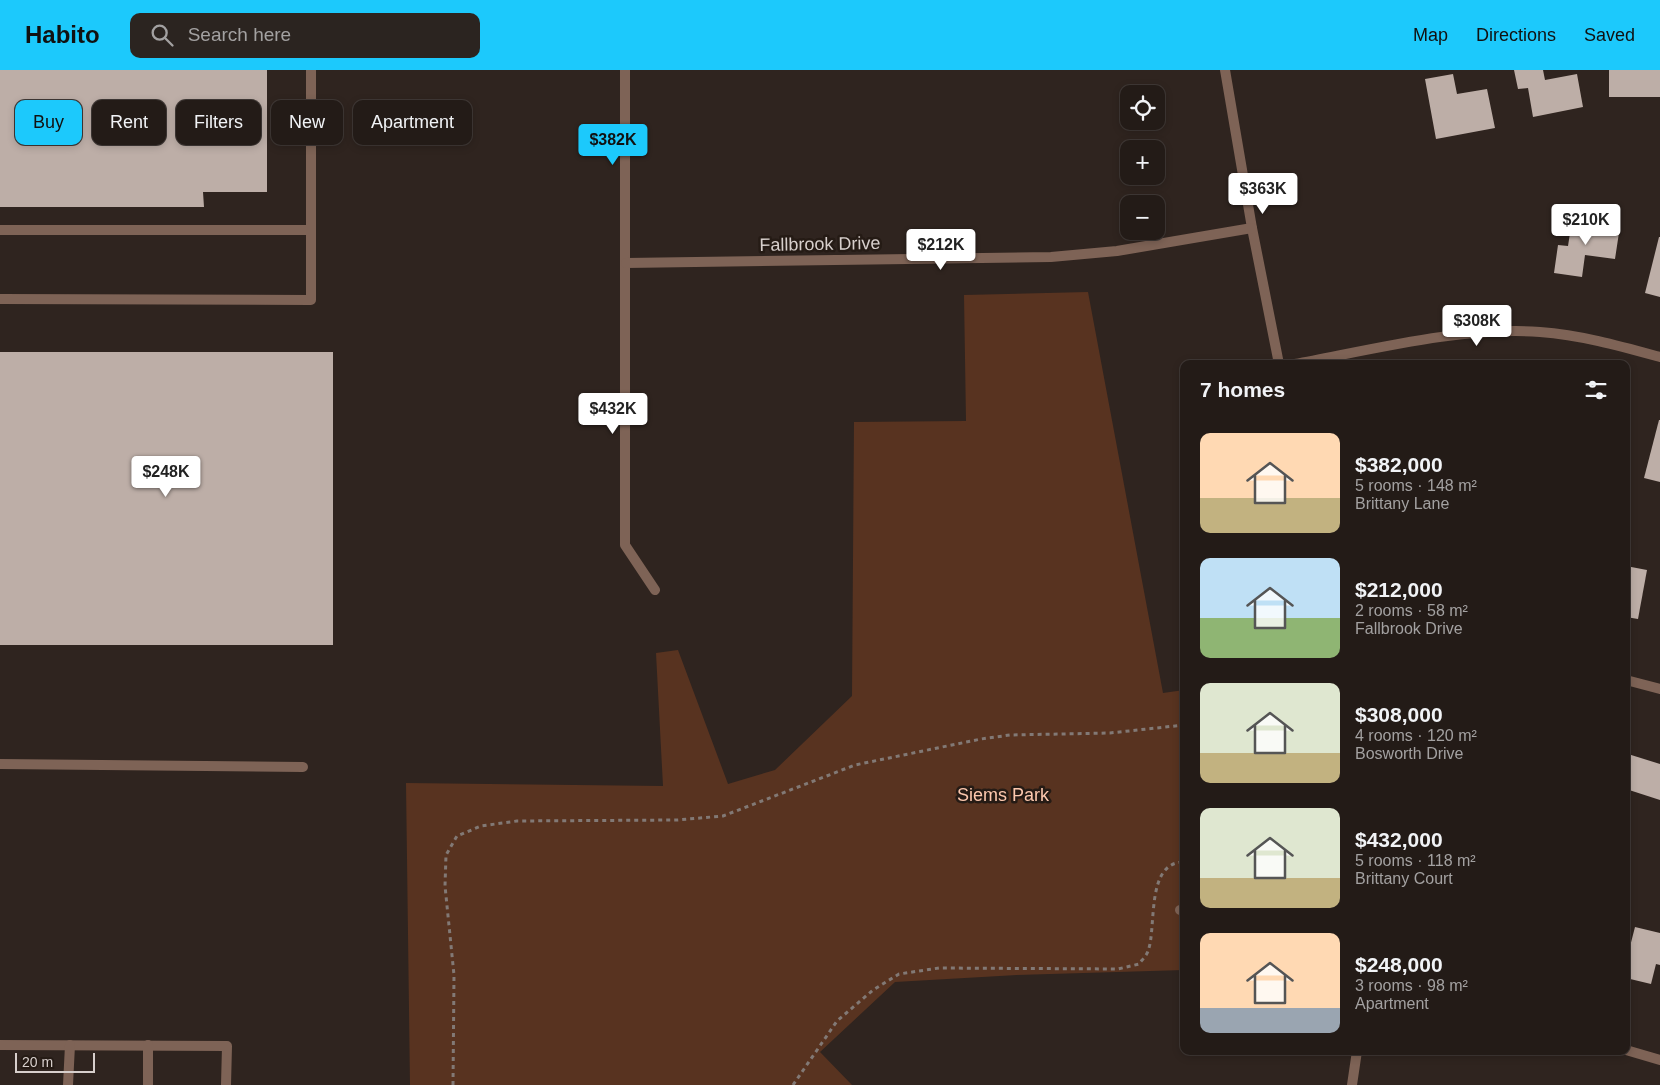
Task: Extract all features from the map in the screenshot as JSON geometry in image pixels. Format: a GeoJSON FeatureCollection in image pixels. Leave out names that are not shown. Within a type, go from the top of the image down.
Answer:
{"type":"FeatureCollection","features":[{"type":"Feature","properties":{"kind":"street"},"geometry":{"type":"LineString","coordinates":[[0,299],[311,300],[311,70]]}},
{"type":"Feature","properties":{"kind":"street"},"geometry":{"type":"LineString","coordinates":[[625,70],[625,545],[655,590]]}},
{"type":"Feature","properties":{"kind":"street"},"geometry":{"type":"LineString","coordinates":[[1225,70],[1252,228],[1278,360]]}},
{"type":"Feature","properties":{"kind":"street","name":"Fallbrook Drive"},"geometry":{"type":"LineString","coordinates":[[626,262],[1051,257],[1117,251],[1252,228]]}},
{"type":"Feature","properties":{"kind":"street"},"geometry":{"type":"LineString","coordinates":[[0,230],[311,230]]}},
{"type":"Feature","properties":{"kind":"street"},"geometry":{"type":"LineString","coordinates":[[1317,360],[1456,336],[1499,332],[1540,332],[1596,340],[1660,357]]}},
{"type":"Feature","properties":{"kind":"street"},"geometry":{"type":"LineString","coordinates":[[1630,681],[1660,689]]}},
{"type":"Feature","properties":{"kind":"street"},"geometry":{"type":"LineString","coordinates":[[0,764],[303,767]]}},
{"type":"Feature","properties":{"kind":"street"},"geometry":{"type":"LineString","coordinates":[[0,1045],[227,1046],[226,1085]]}},
{"type":"Feature","properties":{"kind":"street"},"geometry":{"type":"LineString","coordinates":[[68,1085],[70,1045]]}},
{"type":"Feature","properties":{"kind":"street"},"geometry":{"type":"LineString","coordinates":[[148,1045],[148,1085]]}},
{"type":"Feature","properties":{"kind":"street"},"geometry":{"type":"LineString","coordinates":[[1630,1051],[1660,1060]]}},
{"type":"Feature","properties":{"kind":"street"},"geometry":{"type":"LineString","coordinates":[[1352,1085],[1356,1055]]}},
{"type":"Feature","properties":{"kind":"path"},"geometry":{"type":"LineString","coordinates":[[453,1085],[454,975],[445,886],[446,855],[458,836],[481,826],[517,821],[677,820],[723,816],[855,765],[981,739],[1010,735],[1110,733],[1180,725]]}},
{"type":"Feature","properties":{"kind":"path"},"geometry":{"type":"LineString","coordinates":[[793,1085],[837,1021],[873,990],[899,974],[939,968],[1118,969],[1139,964],[1148,951],[1157,886],[1166,870],[1176,862],[1180,862]]}},
{"type":"Feature","properties":{"kind":"green space","name":"Siems Park"},"geometry":{"type":"Polygon","coordinates":[[[1088,292],[1163,693],[1180,691],[1180,970],[1017,975],[895,982],[820,1052],[852,1085],[410,1085],[406,783],[663,786],[656,653],[678,650],[728,784],[775,770],[852,696],[854,422],[966,421],[964,295],[1088,292]]]}},
{"type":"Feature","properties":{"kind":"building"},"geometry":{"type":"Polygon","coordinates":[[[0,70],[267,70],[267,192],[203,192],[204,207],[0,207],[0,70]]]}},
{"type":"Feature","properties":{"kind":"building"},"geometry":{"type":"Polygon","coordinates":[[[1514,70],[1543,70],[1545,80],[1577,74],[1583,107],[1533,117],[1528,88],[1518,89],[1514,70]]]}},
{"type":"Feature","properties":{"kind":"building"},"geometry":{"type":"Polygon","coordinates":[[[1609,70],[1660,70],[1660,97],[1609,97],[1609,70]]]}},
{"type":"Feature","properties":{"kind":"building"},"geometry":{"type":"Polygon","coordinates":[[[1453,74],[1457,94],[1487,89],[1495,128],[1436,139],[1425,79],[1453,74]]]}},
{"type":"Feature","properties":{"kind":"building"},"geometry":{"type":"Polygon","coordinates":[[[1572,220],[1620,226],[1615,259],[1585,255],[1582,277],[1554,273],[1558,245],[1568,246],[1572,220]]]}},
{"type":"Feature","properties":{"kind":"building"},"geometry":{"type":"Polygon","coordinates":[[[1660,237],[1660,297],[1645,293],[1660,237]]]}},
{"type":"Feature","properties":{"kind":"building"},"geometry":{"type":"Polygon","coordinates":[[[0,352],[333,352],[333,645],[0,645],[0,352]]]}},
{"type":"Feature","properties":{"kind":"building"},"geometry":{"type":"Polygon","coordinates":[[[1660,420],[1660,482],[1644,478],[1660,420]]]}},
{"type":"Feature","properties":{"kind":"building"},"geometry":{"type":"Polygon","coordinates":[[[1630,567],[1647,570],[1638,619],[1630,618],[1630,567]]]}},
{"type":"Feature","properties":{"kind":"building"},"geometry":{"type":"Polygon","coordinates":[[[1630,755],[1660,764],[1660,800],[1630,790],[1630,755]]]}},
{"type":"Feature","properties":{"kind":"building"},"geometry":{"type":"Polygon","coordinates":[[[1635,927],[1660,933],[1660,965],[1656,964],[1651,984],[1630,979],[1630,946],[1635,927]]]}}]}
